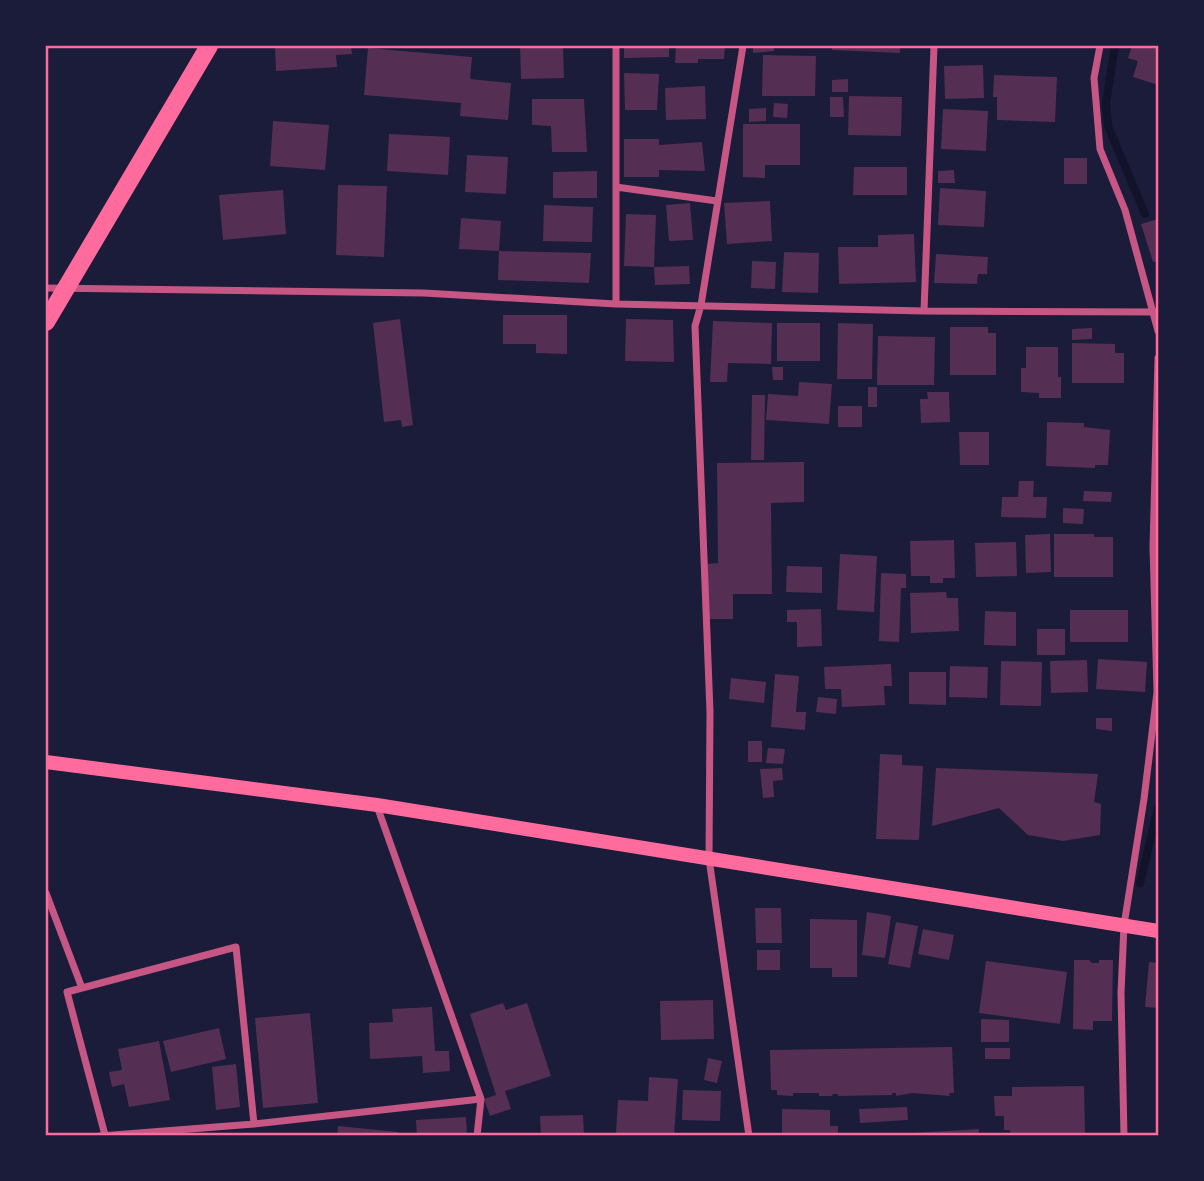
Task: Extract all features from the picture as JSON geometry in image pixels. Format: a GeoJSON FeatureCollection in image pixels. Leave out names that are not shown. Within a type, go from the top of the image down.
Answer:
{"type":"FeatureCollection","features":[{"type":"Feature","properties":{"kind":"main road"},"geometry":{"type":"LineString","coordinates":[[46,322],[209,46]]}},
{"type":"Feature","properties":{"kind":"main road"},"geometry":{"type":"LineString","coordinates":[[46,762],[377,805],[1158,931]]}},
{"type":"Feature","properties":{"kind":"street"},"geometry":{"type":"LineString","coordinates":[[616,46],[616,304]]}},
{"type":"Feature","properties":{"kind":"street"},"geometry":{"type":"LineString","coordinates":[[743,46],[701,305],[695,326],[710,712],[709,859],[749,1136]]}},
{"type":"Feature","properties":{"kind":"street"},"geometry":{"type":"LineString","coordinates":[[924,311],[934,46]]}},
{"type":"Feature","properties":{"kind":"street"},"geometry":{"type":"LineString","coordinates":[[1100,46],[1094,78],[1100,149],[1125,210],[1156,312],[1158,331]]}},
{"type":"Feature","properties":{"kind":"street"},"geometry":{"type":"LineString","coordinates":[[616,187],[717,201]]}},
{"type":"Feature","properties":{"kind":"street"},"geometry":{"type":"LineString","coordinates":[[46,288],[424,293],[616,304],[924,311],[1156,312]]}},
{"type":"Feature","properties":{"kind":"street"},"geometry":{"type":"LineString","coordinates":[[1124,1136],[1121,993],[1124,925],[1144,799],[1157,692],[1153,547],[1158,358]]}},
{"type":"Feature","properties":{"kind":"street"},"geometry":{"type":"LineString","coordinates":[[377,805],[481,1099],[477,1136]]}},
{"type":"Feature","properties":{"kind":"street"},"geometry":{"type":"LineString","coordinates":[[46,893],[82,988]]}},
{"type":"Feature","properties":{"kind":"street"},"geometry":{"type":"LineString","coordinates":[[105,1135],[67,992],[236,947],[254,1124]]}},
{"type":"Feature","properties":{"kind":"street"},"geometry":{"type":"LineString","coordinates":[[100,1136],[254,1124],[481,1099]]}},
{"type":"Feature","properties":{"kind":"building"},"geometry":{"type":"Polygon","coordinates":[[[275,46],[351,46],[352,54],[336,55],[337,67],[276,71],[275,46]]]}},
{"type":"Feature","properties":{"kind":"building"},"geometry":{"type":"Polygon","coordinates":[[[520,46],[563,46],[564,78],[521,79],[520,46]]]}},
{"type":"Feature","properties":{"kind":"building"},"geometry":{"type":"Polygon","coordinates":[[[624,46],[669,46],[669,57],[624,58],[624,46]]]}},
{"type":"Feature","properties":{"kind":"building"},"geometry":{"type":"Polygon","coordinates":[[[676,46],[725,46],[724,59],[698,59],[698,63],[675,63],[676,46]]]}},
{"type":"Feature","properties":{"kind":"building"},"geometry":{"type":"Polygon","coordinates":[[[753,46],[774,46],[774,51],[753,53],[753,46]]]}},
{"type":"Feature","properties":{"kind":"building"},"geometry":{"type":"Polygon","coordinates":[[[832,46],[900,46],[900,53],[832,50],[832,46]]]}},
{"type":"Feature","properties":{"kind":"building"},"geometry":{"type":"Polygon","coordinates":[[[1132,46],[1158,46],[1158,85],[1133,77],[1138,61],[1128,58],[1132,46]]]}},
{"type":"Feature","properties":{"kind":"building"},"geometry":{"type":"Polygon","coordinates":[[[368,48],[472,57],[470,79],[511,83],[508,120],[460,116],[461,103],[364,95],[368,48]]]}},
{"type":"Feature","properties":{"kind":"building"},"geometry":{"type":"Polygon","coordinates":[[[763,55],[816,56],[815,96],[762,96],[763,55]]]}},
{"type":"Feature","properties":{"kind":"building"},"geometry":{"type":"Polygon","coordinates":[[[983,65],[984,98],[945,99],[944,66],[983,65]]]}},
{"type":"Feature","properties":{"kind":"building"},"geometry":{"type":"Polygon","coordinates":[[[624,73],[659,74],[657,110],[625,110],[624,73]]]}},
{"type":"Feature","properties":{"kind":"building"},"geometry":{"type":"Polygon","coordinates":[[[994,75],[1057,77],[1055,122],[997,120],[997,97],[993,97],[994,75]]]}},
{"type":"Feature","properties":{"kind":"building"},"geometry":{"type":"Polygon","coordinates":[[[848,79],[848,92],[832,92],[832,80],[848,79]]]}},
{"type":"Feature","properties":{"kind":"building"},"geometry":{"type":"Polygon","coordinates":[[[705,86],[706,119],[666,120],[665,88],[705,86]]]}},
{"type":"Feature","properties":{"kind":"building"},"geometry":{"type":"Polygon","coordinates":[[[849,96],[902,97],[901,136],[848,135],[849,96]]]}},
{"type":"Feature","properties":{"kind":"building"},"geometry":{"type":"Polygon","coordinates":[[[830,97],[843,97],[844,117],[830,117],[830,97]]]}},
{"type":"Feature","properties":{"kind":"building"},"geometry":{"type":"Polygon","coordinates":[[[532,99],[584,99],[587,152],[552,152],[551,126],[532,125],[532,99]]]}},
{"type":"Feature","properties":{"kind":"building"},"geometry":{"type":"Polygon","coordinates":[[[774,103],[788,104],[787,118],[773,117],[774,103]]]}},
{"type":"Feature","properties":{"kind":"building"},"geometry":{"type":"Polygon","coordinates":[[[766,108],[766,121],[749,122],[749,109],[766,108]]]}},
{"type":"Feature","properties":{"kind":"building"},"geometry":{"type":"Polygon","coordinates":[[[943,109],[988,111],[986,151],[941,149],[943,109]]]}},
{"type":"Feature","properties":{"kind":"building"},"geometry":{"type":"Polygon","coordinates":[[[273,121],[329,125],[325,170],[270,166],[273,121]]]}},
{"type":"Feature","properties":{"kind":"building"},"geometry":{"type":"Polygon","coordinates":[[[743,124],[800,124],[800,165],[765,165],[765,178],[743,177],[743,124]]]}},
{"type":"Feature","properties":{"kind":"building"},"geometry":{"type":"Polygon","coordinates":[[[389,134],[450,137],[448,175],[387,171],[389,134]]]}},
{"type":"Feature","properties":{"kind":"building"},"geometry":{"type":"Polygon","coordinates":[[[624,139],[659,139],[659,145],[702,142],[705,171],[659,170],[659,177],[624,177],[624,139]]]}},
{"type":"Feature","properties":{"kind":"building"},"geometry":{"type":"Polygon","coordinates":[[[467,155],[508,157],[506,194],[465,192],[467,155]]]}},
{"type":"Feature","properties":{"kind":"building"},"geometry":{"type":"Polygon","coordinates":[[[1064,158],[1087,158],[1087,184],[1064,184],[1064,158]]]}},
{"type":"Feature","properties":{"kind":"building"},"geometry":{"type":"Polygon","coordinates":[[[854,167],[907,167],[907,195],[853,195],[854,167]]]}},
{"type":"Feature","properties":{"kind":"building"},"geometry":{"type":"Polygon","coordinates":[[[954,170],[955,183],[938,183],[938,171],[954,170]]]}},
{"type":"Feature","properties":{"kind":"building"},"geometry":{"type":"Polygon","coordinates":[[[597,171],[597,198],[553,198],[553,172],[597,171]]]}},
{"type":"Feature","properties":{"kind":"building"},"geometry":{"type":"Polygon","coordinates":[[[338,185],[387,186],[384,257],[336,255],[338,185]]]}},
{"type":"Feature","properties":{"kind":"building"},"geometry":{"type":"Polygon","coordinates":[[[940,188],[986,191],[984,227],[938,225],[940,188]]]}},
{"type":"Feature","properties":{"kind":"building"},"geometry":{"type":"Polygon","coordinates":[[[283,190],[286,234],[223,240],[219,195],[283,190]]]}},
{"type":"Feature","properties":{"kind":"building"},"geometry":{"type":"Polygon","coordinates":[[[770,201],[772,241],[727,244],[724,203],[770,201]]]}},
{"type":"Feature","properties":{"kind":"building"},"geometry":{"type":"Polygon","coordinates":[[[690,203],[693,240],[669,241],[666,205],[690,203]]]}},
{"type":"Feature","properties":{"kind":"building"},"geometry":{"type":"Polygon","coordinates":[[[544,205],[593,207],[592,242],[543,241],[544,205]]]}},
{"type":"Feature","properties":{"kind":"building"},"geometry":{"type":"Polygon","coordinates":[[[626,214],[656,215],[654,267],[624,266],[626,214]]]}},
{"type":"Feature","properties":{"kind":"building"},"geometry":{"type":"Polygon","coordinates":[[[461,218],[501,221],[499,251],[459,249],[461,218]]]}},
{"type":"Feature","properties":{"kind":"building"},"geometry":{"type":"Polygon","coordinates":[[[1158,219],[1158,261],[1153,262],[1141,224],[1158,219]]]}},
{"type":"Feature","properties":{"kind":"building"},"geometry":{"type":"Polygon","coordinates":[[[914,234],[916,282],[839,284],[838,247],[878,247],[878,235],[914,234]]]}},
{"type":"Feature","properties":{"kind":"building"},"geometry":{"type":"Polygon","coordinates":[[[499,251],[591,253],[589,283],[498,280],[499,251]]]}},
{"type":"Feature","properties":{"kind":"building"},"geometry":{"type":"Polygon","coordinates":[[[784,252],[819,253],[818,293],[782,292],[784,252]]]}},
{"type":"Feature","properties":{"kind":"building"},"geometry":{"type":"Polygon","coordinates":[[[936,254],[988,257],[987,274],[978,274],[977,284],[934,283],[936,254]]]}},
{"type":"Feature","properties":{"kind":"building"},"geometry":{"type":"Polygon","coordinates":[[[752,261],[776,262],[775,289],[751,288],[752,261]]]}},
{"type":"Feature","properties":{"kind":"building"},"geometry":{"type":"Polygon","coordinates":[[[689,266],[690,284],[655,285],[654,267],[689,266]]]}},
{"type":"Feature","properties":{"kind":"building"},"geometry":{"type":"Polygon","coordinates":[[[503,315],[567,315],[567,354],[536,353],[536,344],[503,344],[503,315]]]}},
{"type":"Feature","properties":{"kind":"building"},"geometry":{"type":"Polygon","coordinates":[[[400,319],[413,425],[402,427],[401,420],[384,422],[373,323],[400,319]]]}},
{"type":"Feature","properties":{"kind":"building"},"geometry":{"type":"Polygon","coordinates":[[[626,319],[673,320],[674,362],[625,361],[626,319]]]}},
{"type":"Feature","properties":{"kind":"building"},"geometry":{"type":"Polygon","coordinates":[[[713,321],[772,323],[771,364],[728,363],[727,382],[710,382],[713,321]]]}},
{"type":"Feature","properties":{"kind":"building"},"geometry":{"type":"Polygon","coordinates":[[[777,323],[820,323],[820,361],[777,361],[777,323]]]}},
{"type":"Feature","properties":{"kind":"building"},"geometry":{"type":"Polygon","coordinates":[[[838,323],[873,324],[872,379],[837,379],[838,323]]]}},
{"type":"Feature","properties":{"kind":"building"},"geometry":{"type":"Polygon","coordinates":[[[950,327],[988,327],[988,333],[996,333],[996,375],[950,375],[950,327]]]}},
{"type":"Feature","properties":{"kind":"building"},"geometry":{"type":"Polygon","coordinates":[[[1092,328],[1092,339],[1072,340],[1072,329],[1092,328]]]}},
{"type":"Feature","properties":{"kind":"building"},"geometry":{"type":"Polygon","coordinates":[[[878,336],[935,337],[934,385],[877,385],[878,336]]]}},
{"type":"Feature","properties":{"kind":"building"},"geometry":{"type":"Polygon","coordinates":[[[1072,343],[1115,344],[1115,353],[1124,353],[1124,383],[1072,383],[1072,343]]]}},
{"type":"Feature","properties":{"kind":"building"},"geometry":{"type":"Polygon","coordinates":[[[1026,347],[1058,347],[1061,398],[1039,398],[1039,393],[1021,392],[1021,368],[1026,368],[1026,347]]]}},
{"type":"Feature","properties":{"kind":"building"},"geometry":{"type":"Polygon","coordinates":[[[772,367],[783,367],[783,380],[773,380],[772,367]]]}},
{"type":"Feature","properties":{"kind":"building"},"geometry":{"type":"Polygon","coordinates":[[[799,382],[832,384],[829,424],[766,420],[768,394],[798,396],[799,382]]]}},
{"type":"Feature","properties":{"kind":"building"},"geometry":{"type":"Polygon","coordinates":[[[868,387],[877,387],[877,407],[868,407],[868,387]]]}},
{"type":"Feature","properties":{"kind":"building"},"geometry":{"type":"Polygon","coordinates":[[[927,392],[949,392],[950,422],[921,423],[920,399],[928,399],[927,392]]]}},
{"type":"Feature","properties":{"kind":"building"},"geometry":{"type":"Polygon","coordinates":[[[752,395],[765,395],[764,460],[751,460],[752,395]]]}},
{"type":"Feature","properties":{"kind":"building"},"geometry":{"type":"Polygon","coordinates":[[[838,406],[862,406],[862,427],[838,427],[838,406]]]}},
{"type":"Feature","properties":{"kind":"building"},"geometry":{"type":"Polygon","coordinates":[[[1047,422],[1084,423],[1084,427],[1110,430],[1108,465],[1095,465],[1095,468],[1046,466],[1047,422]]]}},
{"type":"Feature","properties":{"kind":"building"},"geometry":{"type":"Polygon","coordinates":[[[959,432],[989,432],[989,465],[960,465],[959,432]]]}},
{"type":"Feature","properties":{"kind":"building"},"geometry":{"type":"Polygon","coordinates":[[[804,462],[804,502],[771,503],[772,594],[733,594],[733,619],[708,619],[708,564],[718,563],[717,463],[804,462]]]}},
{"type":"Feature","properties":{"kind":"building"},"geometry":{"type":"Polygon","coordinates":[[[1019,481],[1034,481],[1033,497],[1047,497],[1046,518],[1001,517],[1002,497],[1018,497],[1019,481]]]}},
{"type":"Feature","properties":{"kind":"building"},"geometry":{"type":"Polygon","coordinates":[[[1084,491],[1112,492],[1111,502],[1083,501],[1084,491]]]}},
{"type":"Feature","properties":{"kind":"building"},"geometry":{"type":"Polygon","coordinates":[[[1063,508],[1084,509],[1083,524],[1063,523],[1063,508]]]}},
{"type":"Feature","properties":{"kind":"building"},"geometry":{"type":"Polygon","coordinates":[[[1050,534],[1051,572],[1026,573],[1025,535],[1050,534]]]}},
{"type":"Feature","properties":{"kind":"building"},"geometry":{"type":"Polygon","coordinates":[[[1054,534],[1113,537],[1113,577],[1054,577],[1054,534]]]}},
{"type":"Feature","properties":{"kind":"building"},"geometry":{"type":"Polygon","coordinates":[[[954,540],[955,578],[943,578],[943,583],[930,583],[930,576],[911,576],[910,541],[954,540]]]}},
{"type":"Feature","properties":{"kind":"building"},"geometry":{"type":"Polygon","coordinates":[[[1016,542],[1017,576],[976,577],[975,543],[1016,542]]]}},
{"type":"Feature","properties":{"kind":"building"},"geometry":{"type":"Polygon","coordinates":[[[840,554],[877,556],[874,612],[837,610],[840,554]]]}},
{"type":"Feature","properties":{"kind":"building"},"geometry":{"type":"Polygon","coordinates":[[[787,566],[822,567],[822,593],[786,592],[787,566]]]}},
{"type":"Feature","properties":{"kind":"building"},"geometry":{"type":"Polygon","coordinates":[[[881,573],[906,574],[906,588],[901,588],[899,642],[879,641],[881,573]]]}},
{"type":"Feature","properties":{"kind":"building"},"geometry":{"type":"Polygon","coordinates":[[[946,592],[947,598],[958,598],[959,631],[911,633],[910,593],[946,592]]]}},
{"type":"Feature","properties":{"kind":"building"},"geometry":{"type":"Polygon","coordinates":[[[821,609],[822,646],[797,647],[797,622],[787,622],[787,610],[821,609]]]}},
{"type":"Feature","properties":{"kind":"building"},"geometry":{"type":"Polygon","coordinates":[[[1070,610],[1128,610],[1128,642],[1070,642],[1070,610]]]}},
{"type":"Feature","properties":{"kind":"building"},"geometry":{"type":"Polygon","coordinates":[[[985,611],[1016,612],[1016,646],[984,645],[985,611]]]}},
{"type":"Feature","properties":{"kind":"building"},"geometry":{"type":"Polygon","coordinates":[[[1037,629],[1065,629],[1065,655],[1037,655],[1037,629]]]}},
{"type":"Feature","properties":{"kind":"building"},"geometry":{"type":"Polygon","coordinates":[[[1098,659],[1147,662],[1145,692],[1096,689],[1098,659]]]}},
{"type":"Feature","properties":{"kind":"building"},"geometry":{"type":"Polygon","coordinates":[[[1087,660],[1088,692],[1051,693],[1050,661],[1087,660]]]}},
{"type":"Feature","properties":{"kind":"building"},"geometry":{"type":"Polygon","coordinates":[[[1001,661],[1042,662],[1041,706],[1000,705],[1001,661]]]}},
{"type":"Feature","properties":{"kind":"building"},"geometry":{"type":"Polygon","coordinates":[[[891,664],[892,686],[884,686],[885,705],[842,707],[841,689],[825,689],[824,667],[891,664]]]}},
{"type":"Feature","properties":{"kind":"building"},"geometry":{"type":"Polygon","coordinates":[[[950,666],[988,667],[987,698],[949,697],[950,666]]]}},
{"type":"Feature","properties":{"kind":"building"},"geometry":{"type":"Polygon","coordinates":[[[909,672],[946,672],[946,705],[909,704],[909,672]]]}},
{"type":"Feature","properties":{"kind":"building"},"geometry":{"type":"Polygon","coordinates":[[[775,674],[799,676],[796,712],[806,712],[805,730],[771,727],[775,674]]]}},
{"type":"Feature","properties":{"kind":"building"},"geometry":{"type":"Polygon","coordinates":[[[731,678],[766,682],[764,703],[729,699],[731,678]]]}},
{"type":"Feature","properties":{"kind":"building"},"geometry":{"type":"Polygon","coordinates":[[[818,697],[837,699],[836,714],[816,712],[818,697]]]}},
{"type":"Feature","properties":{"kind":"building"},"geometry":{"type":"Polygon","coordinates":[[[1096,718],[1112,718],[1112,731],[1096,729],[1096,718]]]}},
{"type":"Feature","properties":{"kind":"building"},"geometry":{"type":"Polygon","coordinates":[[[748,741],[762,741],[762,762],[748,762],[748,741]]]}},
{"type":"Feature","properties":{"kind":"building"},"geometry":{"type":"Polygon","coordinates":[[[768,748],[785,749],[783,764],[766,763],[768,748]]]}},
{"type":"Feature","properties":{"kind":"building"},"geometry":{"type":"Polygon","coordinates":[[[880,754],[902,755],[902,765],[923,766],[919,840],[876,839],[880,754]]]}},
{"type":"Feature","properties":{"kind":"building"},"geometry":{"type":"Polygon","coordinates":[[[782,768],[783,780],[773,781],[774,797],[763,798],[760,769],[782,768]]]}},
{"type":"Feature","properties":{"kind":"building"},"geometry":{"type":"Polygon","coordinates":[[[936,768],[1098,774],[1094,802],[1101,804],[1100,835],[1063,841],[1028,835],[999,808],[932,826],[936,768]]]}},
{"type":"Feature","properties":{"kind":"building"},"geometry":{"type":"Polygon","coordinates":[[[755,908],[781,908],[782,943],[756,943],[755,908]]]}},
{"type":"Feature","properties":{"kind":"building"},"geometry":{"type":"Polygon","coordinates":[[[867,912],[891,916],[885,958],[862,955],[867,912]]]}},
{"type":"Feature","properties":{"kind":"building"},"geometry":{"type":"Polygon","coordinates":[[[810,919],[857,920],[857,977],[832,977],[832,968],[810,968],[810,919]]]}},
{"type":"Feature","properties":{"kind":"building"},"geometry":{"type":"Polygon","coordinates":[[[896,922],[918,926],[910,968],[888,964],[896,922]]]}},
{"type":"Feature","properties":{"kind":"building"},"geometry":{"type":"Polygon","coordinates":[[[923,929],[954,935],[949,960],[918,954],[923,929]]]}},
{"type":"Feature","properties":{"kind":"building"},"geometry":{"type":"Polygon","coordinates":[[[757,950],[780,950],[780,970],[757,970],[757,950]]]}},
{"type":"Feature","properties":{"kind":"building"},"geometry":{"type":"Polygon","coordinates":[[[1074,960],[1099,963],[1099,960],[1113,960],[1112,1021],[1093,1021],[1093,1030],[1073,1029],[1074,960]]]}},
{"type":"Feature","properties":{"kind":"building"},"geometry":{"type":"Polygon","coordinates":[[[986,961],[1067,972],[1060,1024],[979,1013],[986,961]]]}},
{"type":"Feature","properties":{"kind":"building"},"geometry":{"type":"Polygon","coordinates":[[[1149,962],[1158,963],[1158,1008],[1145,1007],[1149,962]]]}},
{"type":"Feature","properties":{"kind":"building"},"geometry":{"type":"Polygon","coordinates":[[[713,1000],[714,1039],[661,1040],[660,1001],[713,1000]]]}},
{"type":"Feature","properties":{"kind":"building"},"geometry":{"type":"Polygon","coordinates":[[[503,1003],[506,1010],[527,1003],[551,1076],[505,1091],[511,1109],[490,1116],[484,1099],[496,1095],[470,1014],[503,1003]]]}},
{"type":"Feature","properties":{"kind":"building"},"geometry":{"type":"Polygon","coordinates":[[[432,1007],[435,1051],[449,1051],[450,1071],[423,1073],[422,1056],[370,1059],[369,1023],[393,1022],[392,1009],[432,1007]]]}},
{"type":"Feature","properties":{"kind":"building"},"geometry":{"type":"Polygon","coordinates":[[[310,1013],[318,1103],[263,1108],[255,1018],[310,1013]]]}},
{"type":"Feature","properties":{"kind":"building"},"geometry":{"type":"Polygon","coordinates":[[[981,1019],[1009,1020],[1009,1042],[981,1042],[981,1019]]]}},
{"type":"Feature","properties":{"kind":"building"},"geometry":{"type":"Polygon","coordinates":[[[219,1028],[226,1059],[171,1072],[163,1041],[219,1028]]]}},
{"type":"Feature","properties":{"kind":"building"},"geometry":{"type":"Polygon","coordinates":[[[159,1041],[170,1100],[129,1107],[124,1084],[112,1087],[109,1072],[122,1070],[118,1049],[159,1041]]]}},
{"type":"Feature","properties":{"kind":"building"},"geometry":{"type":"Polygon","coordinates":[[[952,1047],[954,1093],[949,1093],[950,1096],[912,1093],[896,1096],[896,1093],[892,1093],[819,1096],[819,1093],[793,1093],[793,1096],[777,1095],[777,1090],[771,1090],[770,1050],[952,1047]]]}},
{"type":"Feature","properties":{"kind":"building"},"geometry":{"type":"Polygon","coordinates":[[[985,1048],[1010,1048],[1010,1059],[985,1059],[985,1048]]]}},
{"type":"Feature","properties":{"kind":"building"},"geometry":{"type":"Polygon","coordinates":[[[708,1058],[722,1061],[717,1083],[704,1080],[708,1058]]]}},
{"type":"Feature","properties":{"kind":"building"},"geometry":{"type":"Polygon","coordinates":[[[236,1064],[240,1107],[216,1110],[212,1067],[236,1064]]]}},
{"type":"Feature","properties":{"kind":"building"},"geometry":{"type":"Polygon","coordinates":[[[649,1077],[678,1079],[674,1136],[616,1133],[618,1100],[648,1101],[649,1077]]]}},
{"type":"Feature","properties":{"kind":"building"},"geometry":{"type":"Polygon","coordinates":[[[1084,1086],[1085,1134],[1010,1136],[1010,1130],[1004,1130],[1004,1116],[995,1116],[994,1096],[1012,1096],[1012,1087],[1084,1086]]]}},
{"type":"Feature","properties":{"kind":"building"},"geometry":{"type":"Polygon","coordinates":[[[683,1090],[721,1091],[720,1121],[682,1120],[683,1090]]]}},
{"type":"Feature","properties":{"kind":"building"},"geometry":{"type":"Polygon","coordinates":[[[907,1107],[908,1120],[860,1123],[859,1109],[907,1107]]]}},
{"type":"Feature","properties":{"kind":"building"},"geometry":{"type":"Polygon","coordinates":[[[782,1109],[830,1110],[830,1126],[838,1126],[838,1136],[782,1136],[782,1109]]]}},
{"type":"Feature","properties":{"kind":"building"},"geometry":{"type":"Polygon","coordinates":[[[583,1115],[584,1136],[541,1136],[540,1116],[583,1115]]]}},
{"type":"Feature","properties":{"kind":"building"},"geometry":{"type":"Polygon","coordinates":[[[466,1117],[467,1136],[417,1136],[416,1120],[466,1117]]]}},
{"type":"Feature","properties":{"kind":"building"},"geometry":{"type":"Polygon","coordinates":[[[338,1126],[398,1132],[398,1136],[337,1136],[338,1126]]]}},
{"type":"Feature","properties":{"kind":"building"},"geometry":{"type":"Polygon","coordinates":[[[979,1129],[979,1136],[913,1136],[913,1133],[979,1129]]]}},
{"type":"Feature","properties":{"kind":"waterway"},"geometry":{"type":"LineString","coordinates":[[1115,46],[1106,103],[1108,126],[1145,214]]}},
{"type":"Feature","properties":{"kind":"waterway"},"geometry":{"type":"LineString","coordinates":[[1140,883],[1158,808]]}}]}
